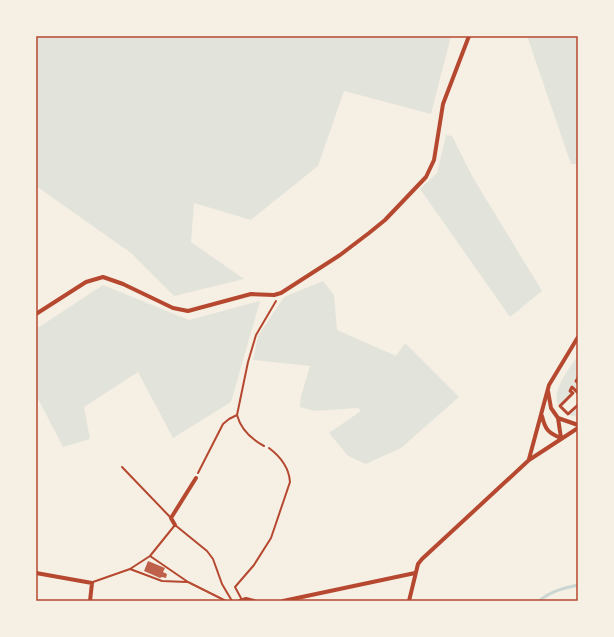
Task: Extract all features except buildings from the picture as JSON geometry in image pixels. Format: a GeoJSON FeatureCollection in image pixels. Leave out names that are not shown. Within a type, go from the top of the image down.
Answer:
{"type":"FeatureCollection","features":[{"type":"Feature","properties":{"kind":"street"},"geometry":{"type":"LineString","coordinates":[[36,314],[86,282],[103,277],[124,284],[173,308],[188,311],[251,294],[281,293],[340,255],[369,233],[385,220],[426,177],[434,160],[443,104],[469,36]]}},
{"type":"Feature","properties":{"kind":"street"},"geometry":{"type":"LineString","coordinates":[[529,460],[552,379],[578,337]]}},
{"type":"Feature","properties":{"kind":"street"},"geometry":{"type":"LineString","coordinates":[[578,378],[576,381],[578,383]]}},
{"type":"Feature","properties":{"kind":"street"},"geometry":{"type":"LineString","coordinates":[[578,393],[572,387],[570,391],[572,393],[560,406],[568,414],[578,405]]}},
{"type":"Feature","properties":{"kind":"street"},"geometry":{"type":"LineString","coordinates":[[548,391],[551,408],[558,418],[561,438]]}},
{"type":"Feature","properties":{"kind":"street"},"geometry":{"type":"LineString","coordinates":[[541,414],[543,422],[549,433],[561,438]]}},
{"type":"Feature","properties":{"kind":"street"},"geometry":{"type":"LineString","coordinates":[[558,418],[578,427]]}},
{"type":"Feature","properties":{"kind":"street"},"geometry":{"type":"LineString","coordinates":[[410,601],[415,573],[422,558],[529,460],[578,427]]}},
{"type":"Feature","properties":{"kind":"street"},"geometry":{"type":"LineString","coordinates":[[175,525],[171,518],[196,478]]}},
{"type":"Feature","properties":{"kind":"street"},"geometry":{"type":"LineString","coordinates":[[36,573],[92,583],[90,601]]}},
{"type":"Feature","properties":{"kind":"street"},"geometry":{"type":"LineString","coordinates":[[283,601],[415,573]]}},
{"type":"Feature","properties":{"kind":"street"},"geometry":{"type":"LineString","coordinates":[[241,600],[246,599],[254,601]]}},
{"type":"Feature","properties":{"kind":"lane"},"geometry":{"type":"LineString","coordinates":[[241,600],[235,587],[254,565],[271,538],[290,482],[287,467],[279,456],[269,448]]}},
{"type":"Feature","properties":{"kind":"lane"},"geometry":{"type":"LineString","coordinates":[[122,467],[171,518]]}},
{"type":"Feature","properties":{"kind":"lane"},"geometry":{"type":"LineString","coordinates":[[92,583],[130,570],[150,556],[175,525],[207,550],[213,559],[222,584],[232,601]]}},
{"type":"Feature","properties":{"kind":"lane"},"geometry":{"type":"LineString","coordinates":[[150,556],[188,582],[226,601]]}},
{"type":"Feature","properties":{"kind":"lane"},"geometry":{"type":"LineString","coordinates":[[130,570],[162,581],[188,582]]}},
{"type":"Feature","properties":{"kind":"path"},"geometry":{"type":"LineString","coordinates":[[269,448],[255,441],[247,434],[239,422],[237,415],[248,362],[256,335],[281,293]]}},
{"type":"Feature","properties":{"kind":"path"},"geometry":{"type":"LineString","coordinates":[[196,478],[223,424],[237,415]]}},
{"type":"Feature","properties":{"kind":"shaded area"},"geometry":{"type":"Polygon","coordinates":[[[36,36],[451,36],[431,114],[344,91],[318,166],[251,220],[194,203],[191,242],[244,279],[174,296],[131,253],[36,186],[36,36]]]}},
{"type":"Feature","properties":{"kind":"shaded area"},"geometry":{"type":"Polygon","coordinates":[[[527,36],[578,36],[578,164],[571,164],[527,36]]]}},
{"type":"Feature","properties":{"kind":"shaded area"},"geometry":{"type":"Polygon","coordinates":[[[446,135],[452,136],[472,176],[542,291],[510,317],[420,189],[437,173],[446,135]]]}},
{"type":"Feature","properties":{"kind":"shaded area"},"geometry":{"type":"Polygon","coordinates":[[[323,281],[334,295],[337,330],[396,356],[405,343],[459,397],[401,448],[366,464],[348,456],[329,433],[361,411],[358,408],[315,411],[300,407],[301,396],[310,366],[253,360],[258,336],[284,297],[323,281]]]}},
{"type":"Feature","properties":{"kind":"shaded area"},"geometry":{"type":"Polygon","coordinates":[[[103,285],[189,320],[260,301],[231,402],[173,438],[138,372],[84,407],[90,439],[63,447],[36,395],[36,329],[103,285]]]}},
{"type":"Feature","properties":{"kind":"shaded area"},"geometry":{"type":"Polygon","coordinates":[[[578,355],[578,393],[572,388],[570,391],[573,393],[560,406],[567,413],[561,409],[557,403],[558,389],[578,355]]]}},
{"type":"Feature","properties":{"kind":"shaded area"},"geometry":{"type":"Polygon","coordinates":[[[578,405],[578,417],[568,414],[578,405]]]}},
{"type":"Feature","properties":{"kind":"waterway"},"geometry":{"type":"LineString","coordinates":[[539,601],[553,592],[578,585]]}}]}
